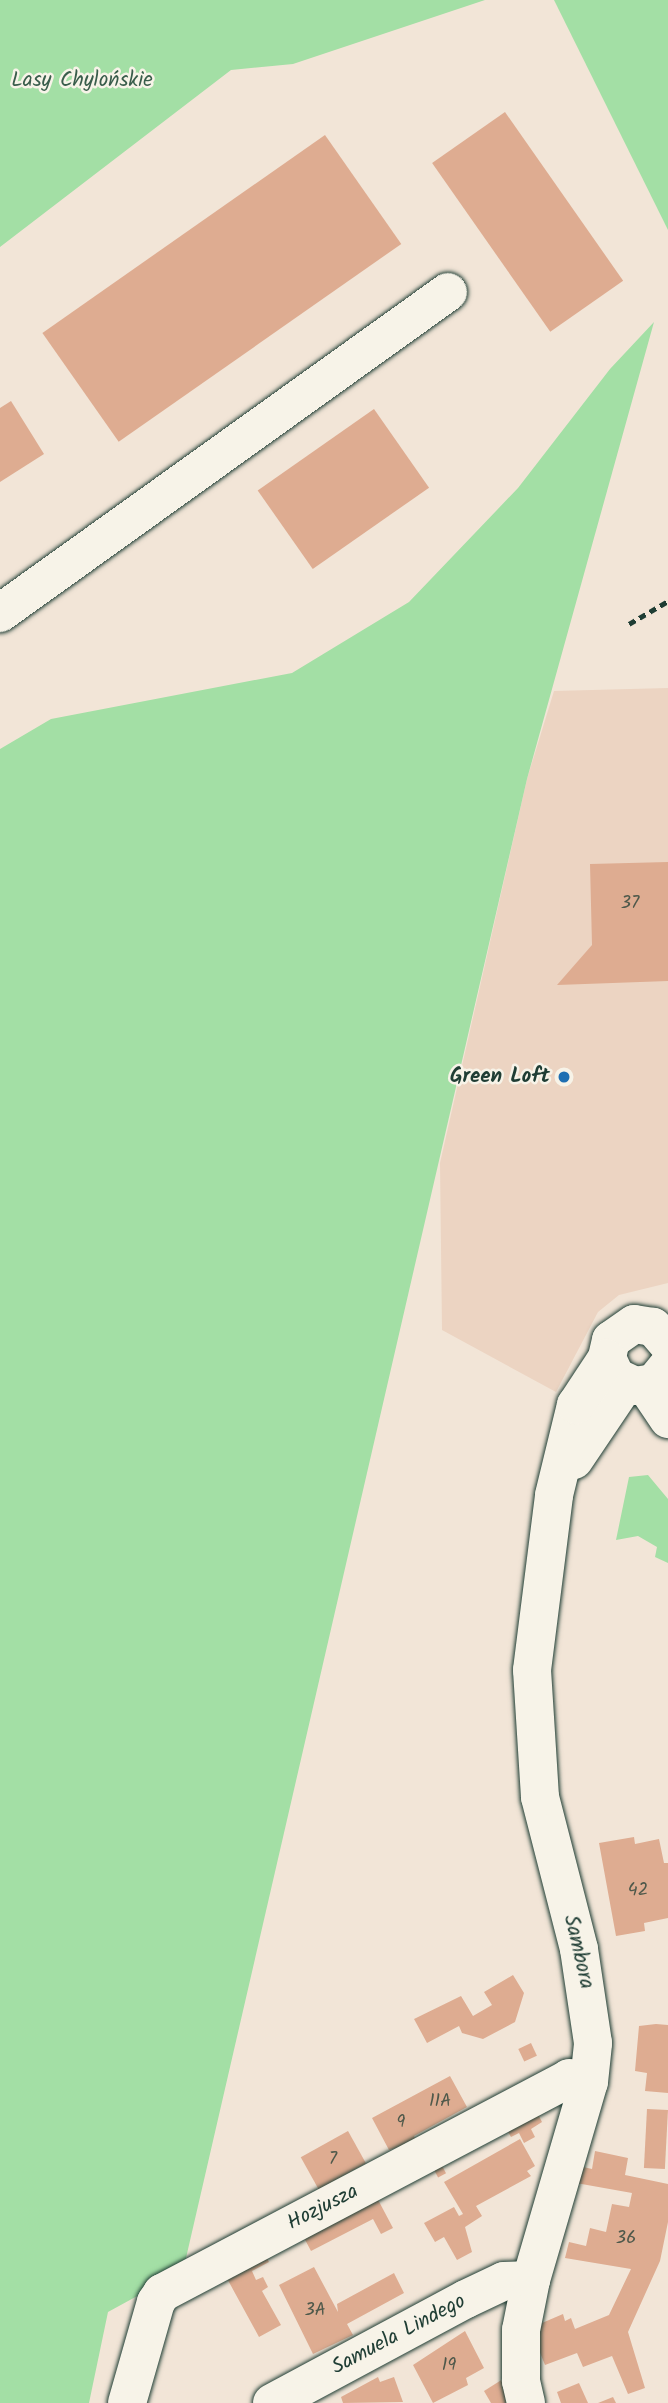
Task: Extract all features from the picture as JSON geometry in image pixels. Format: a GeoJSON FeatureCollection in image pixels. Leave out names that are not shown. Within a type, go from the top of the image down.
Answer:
{"type":"FeatureCollection","features":[{"type":"Feature","properties":{"kind":"street"},"geometry":{"type":"LineString","coordinates":[[0,613],[448,292]]}},
{"type":"Feature","properties":{"kind":"street"},"geometry":{"type":"LineString","coordinates":[[652,1358],[668,1419]]}},
{"type":"Feature","properties":{"kind":"street","name":"Sambora"},"geometry":{"type":"LineString","coordinates":[[526,2403],[521,2381],[521,2330],[531,2280],[589,2082],[591,2006],[540,1797],[532,1727],[538,1600],[554,1495],[576,1405],[652,1358]]}},
{"type":"Feature","properties":{"kind":"street","name":"Hozjusza"},"geometry":{"type":"LineString","coordinates":[[127,2403],[145,2336],[162,2292],[569,2078],[589,2082]]}},
{"type":"Feature","properties":{"kind":"street","name":"Samuela Lindego"},"geometry":{"type":"LineString","coordinates":[[272,2403],[466,2299],[504,2281],[531,2280]]}},
{"type":"Feature","properties":{"kind":"path"},"geometry":{"type":"LineString","coordinates":[[629,624],[668,599]]}},
{"type":"Feature","properties":{"kind":"shaded area","name":"Green Loft"},"geometry":{"type":"Polygon","coordinates":[[[668,688],[668,1283],[619,1295],[598,1312],[556,1392],[442,1330],[440,1163],[527,779],[554,691],[668,688]]]}},
{"type":"Feature","properties":{"kind":"green space","name":"Lasy Chylońskie"},"geometry":{"type":"Polygon","coordinates":[[[0,0],[485,0],[293,64],[231,70],[0,247],[0,0]]]}},
{"type":"Feature","properties":{"kind":"green space"},"geometry":{"type":"Polygon","coordinates":[[[554,0],[668,0],[668,230],[554,0]]]}},
{"type":"Feature","properties":{"kind":"green space"},"geometry":{"type":"Polygon","coordinates":[[[654,322],[527,779],[183,2271],[108,2312],[89,2403],[0,2403],[0,749],[51,719],[292,673],[409,602],[518,488],[610,369],[654,322]]]}},
{"type":"Feature","properties":{"kind":"green space"},"geometry":{"type":"Polygon","coordinates":[[[648,1475],[668,1499],[668,1563],[655,1557],[657,1547],[638,1536],[616,1540],[629,1477],[648,1475]]]}},
{"type":"Feature","properties":{"kind":"building"},"geometry":{"type":"Polygon","coordinates":[[[505,112],[623,281],[550,332],[432,163],[505,112]]]}},
{"type":"Feature","properties":{"kind":"building"},"geometry":{"type":"Polygon","coordinates":[[[325,135],[401,244],[119,442],[42,333],[325,135]]]}},
{"type":"Feature","properties":{"kind":"building"},"geometry":{"type":"Polygon","coordinates":[[[11,401],[44,454],[0,482],[0,408],[11,401]]]}},
{"type":"Feature","properties":{"kind":"building"},"geometry":{"type":"Polygon","coordinates":[[[374,409],[429,488],[313,569],[258,490],[374,409]]]}},
{"type":"Feature","properties":{"kind":"building"},"geometry":{"type":"Polygon","coordinates":[[[668,862],[668,981],[557,985],[592,945],[590,864],[668,862]]]}},
{"type":"Feature","properties":{"kind":"building"},"geometry":{"type":"Polygon","coordinates":[[[634,1837],[635,1844],[659,1839],[664,1863],[668,1863],[668,1918],[644,1923],[645,1931],[616,1936],[599,1843],[634,1837]]]}},
{"type":"Feature","properties":{"kind":"building"},"geometry":{"type":"Polygon","coordinates":[[[513,1975],[524,1993],[515,2022],[483,2039],[462,2033],[459,2026],[427,2043],[414,2019],[461,1996],[473,2016],[492,2005],[484,1992],[513,1975]]]}},
{"type":"Feature","properties":{"kind":"building"},"geometry":{"type":"Polygon","coordinates":[[[668,2025],[668,2093],[645,2091],[647,2073],[635,2071],[639,2026],[668,2025]]]}},
{"type":"Feature","properties":{"kind":"building"},"geometry":{"type":"Polygon","coordinates":[[[531,2043],[537,2056],[524,2062],[518,2049],[531,2043]]]}},
{"type":"Feature","properties":{"kind":"building"},"geometry":{"type":"Polygon","coordinates":[[[450,2076],[467,2107],[414,2136],[417,2142],[389,2150],[372,2118],[450,2076]]]}},
{"type":"Feature","properties":{"kind":"building"},"geometry":{"type":"Polygon","coordinates":[[[535,2108],[542,2122],[531,2129],[535,2137],[524,2143],[519,2133],[511,2137],[504,2125],[535,2108]]]}},
{"type":"Feature","properties":{"kind":"building"},"geometry":{"type":"Polygon","coordinates":[[[647,2109],[668,2110],[665,2169],[644,2168],[647,2109]]]}},
{"type":"Feature","properties":{"kind":"building"},"geometry":{"type":"Polygon","coordinates":[[[348,2131],[366,2163],[319,2190],[301,2157],[348,2131]]]}},
{"type":"Feature","properties":{"kind":"building"},"geometry":{"type":"Polygon","coordinates":[[[520,2139],[535,2166],[527,2171],[531,2176],[476,2206],[482,2216],[465,2227],[472,2252],[457,2260],[444,2237],[435,2242],[424,2223],[454,2207],[459,2216],[463,2214],[444,2182],[520,2139]]]}},
{"type":"Feature","properties":{"kind":"building"},"geometry":{"type":"Polygon","coordinates":[[[595,2151],[628,2158],[625,2175],[668,2184],[668,2222],[660,2261],[628,2332],[645,2388],[628,2394],[612,2356],[583,2367],[577,2353],[545,2365],[537,2345],[542,2323],[563,2314],[565,2321],[571,2318],[575,2329],[609,2315],[631,2269],[565,2258],[569,2242],[586,2246],[590,2228],[606,2232],[612,2204],[629,2207],[632,2193],[576,2183],[579,2166],[592,2169],[595,2151]]]}},
{"type":"Feature","properties":{"kind":"building"},"geometry":{"type":"Polygon","coordinates":[[[439,2160],[446,2173],[438,2177],[431,2164],[439,2160]]]}},
{"type":"Feature","properties":{"kind":"building"},"geometry":{"type":"Polygon","coordinates":[[[375,2194],[393,2228],[381,2234],[373,2219],[311,2251],[302,2234],[375,2194]]]}},
{"type":"Feature","properties":{"kind":"building"},"geometry":{"type":"Polygon","coordinates":[[[263,2251],[269,2262],[252,2271],[256,2280],[263,2277],[268,2287],[262,2291],[281,2325],[259,2337],[224,2273],[263,2251]]]}},
{"type":"Feature","properties":{"kind":"building"},"geometry":{"type":"Polygon","coordinates":[[[314,2267],[338,2312],[337,2304],[394,2273],[404,2293],[347,2324],[353,2335],[313,2354],[279,2285],[314,2267]]]}},
{"type":"Feature","properties":{"kind":"building"},"geometry":{"type":"Polygon","coordinates":[[[465,2331],[484,2368],[466,2378],[468,2385],[433,2403],[413,2365],[465,2331]]]}},
{"type":"Feature","properties":{"kind":"building"},"geometry":{"type":"Polygon","coordinates":[[[378,2377],[380,2382],[394,2377],[403,2402],[343,2403],[341,2397],[378,2377]]]}},
{"type":"Feature","properties":{"kind":"building"},"geometry":{"type":"Polygon","coordinates":[[[503,2379],[506,2403],[491,2403],[484,2391],[503,2379]]]}},
{"type":"Feature","properties":{"kind":"building"},"geometry":{"type":"Polygon","coordinates":[[[579,2383],[588,2403],[561,2403],[557,2392],[579,2383]]]}},
{"type":"Feature","properties":{"kind":"building"},"geometry":{"type":"Polygon","coordinates":[[[613,2397],[616,2403],[598,2403],[613,2397]]]}},
{"type":"Feature","properties":{"kind":"place","name":"Green Loft"},"geometry":{"type":"Point","coordinates":[564,1077]}}]}
